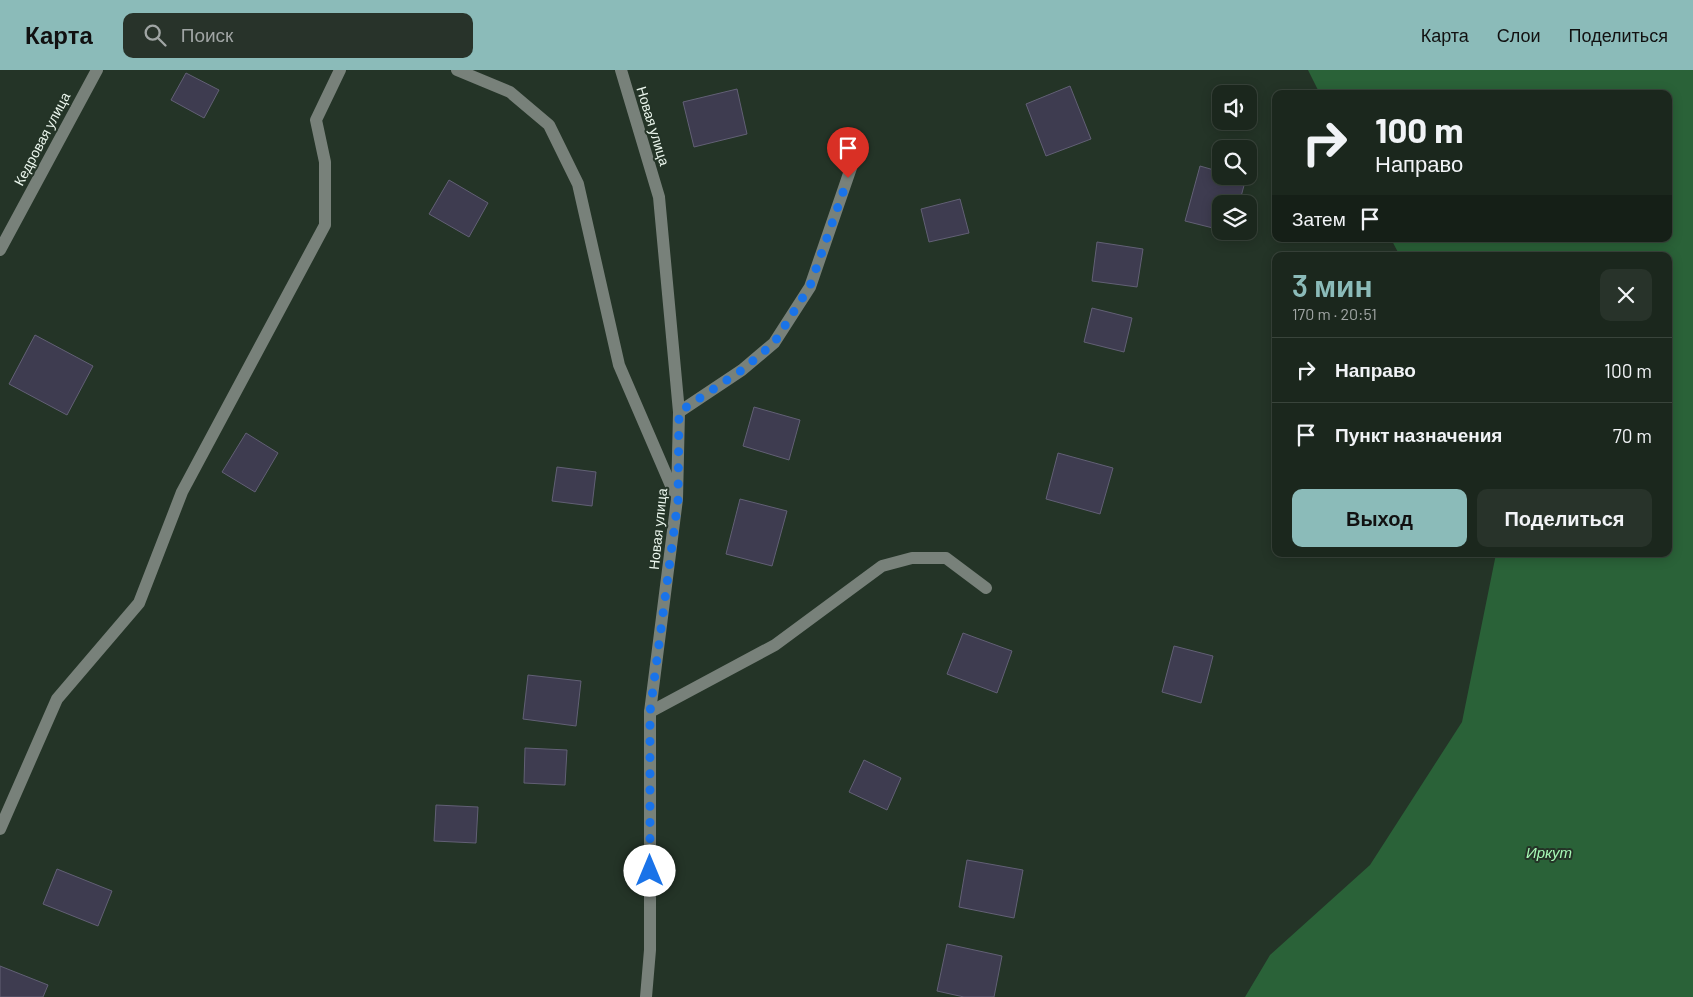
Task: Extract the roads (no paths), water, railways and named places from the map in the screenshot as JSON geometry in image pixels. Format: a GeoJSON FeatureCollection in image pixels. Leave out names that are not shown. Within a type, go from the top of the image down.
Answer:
{"type":"FeatureCollection","features":[{"type":"Feature","properties":{"kind":"street","name":"Кедровая улица"},"geometry":{"type":"LineString","coordinates":[[0,250],[97,70]]}},
{"type":"Feature","properties":{"kind":"street"},"geometry":{"type":"LineString","coordinates":[[0,829],[57,699],[139,603],[182,492],[325,225],[325,162],[316,120],[340,70]]}},
{"type":"Feature","properties":{"kind":"street"},"geometry":{"type":"LineString","coordinates":[[457,70],[510,92],[549,125],[578,184],[619,366],[678,500]]}},
{"type":"Feature","properties":{"kind":"street","name":"Новая улица"},"geometry":{"type":"LineString","coordinates":[[621,70],[659,198],[679,412],[678,500],[650,712],[650,950],[646,997]]}},
{"type":"Feature","properties":{"kind":"street"},"geometry":{"type":"LineString","coordinates":[[679,412],[742,370],[774,343],[810,286],[854,159]]}},
{"type":"Feature","properties":{"kind":"street"},"geometry":{"type":"LineString","coordinates":[[650,712],[775,645],[882,566],[912,558],[946,558],[986,588]]}},
{"type":"Feature","properties":{"kind":"water","name":"Иркут"},"geometry":{"type":"Polygon","coordinates":[[[1308,70],[1693,70],[1693,997],[1245,997],[1270,955],[1370,865],[1462,722],[1495,557],[1672,557],[1672,252],[1398,252],[1393,242],[1672,242],[1672,90],[1318,90],[1308,70]]]}}]}
